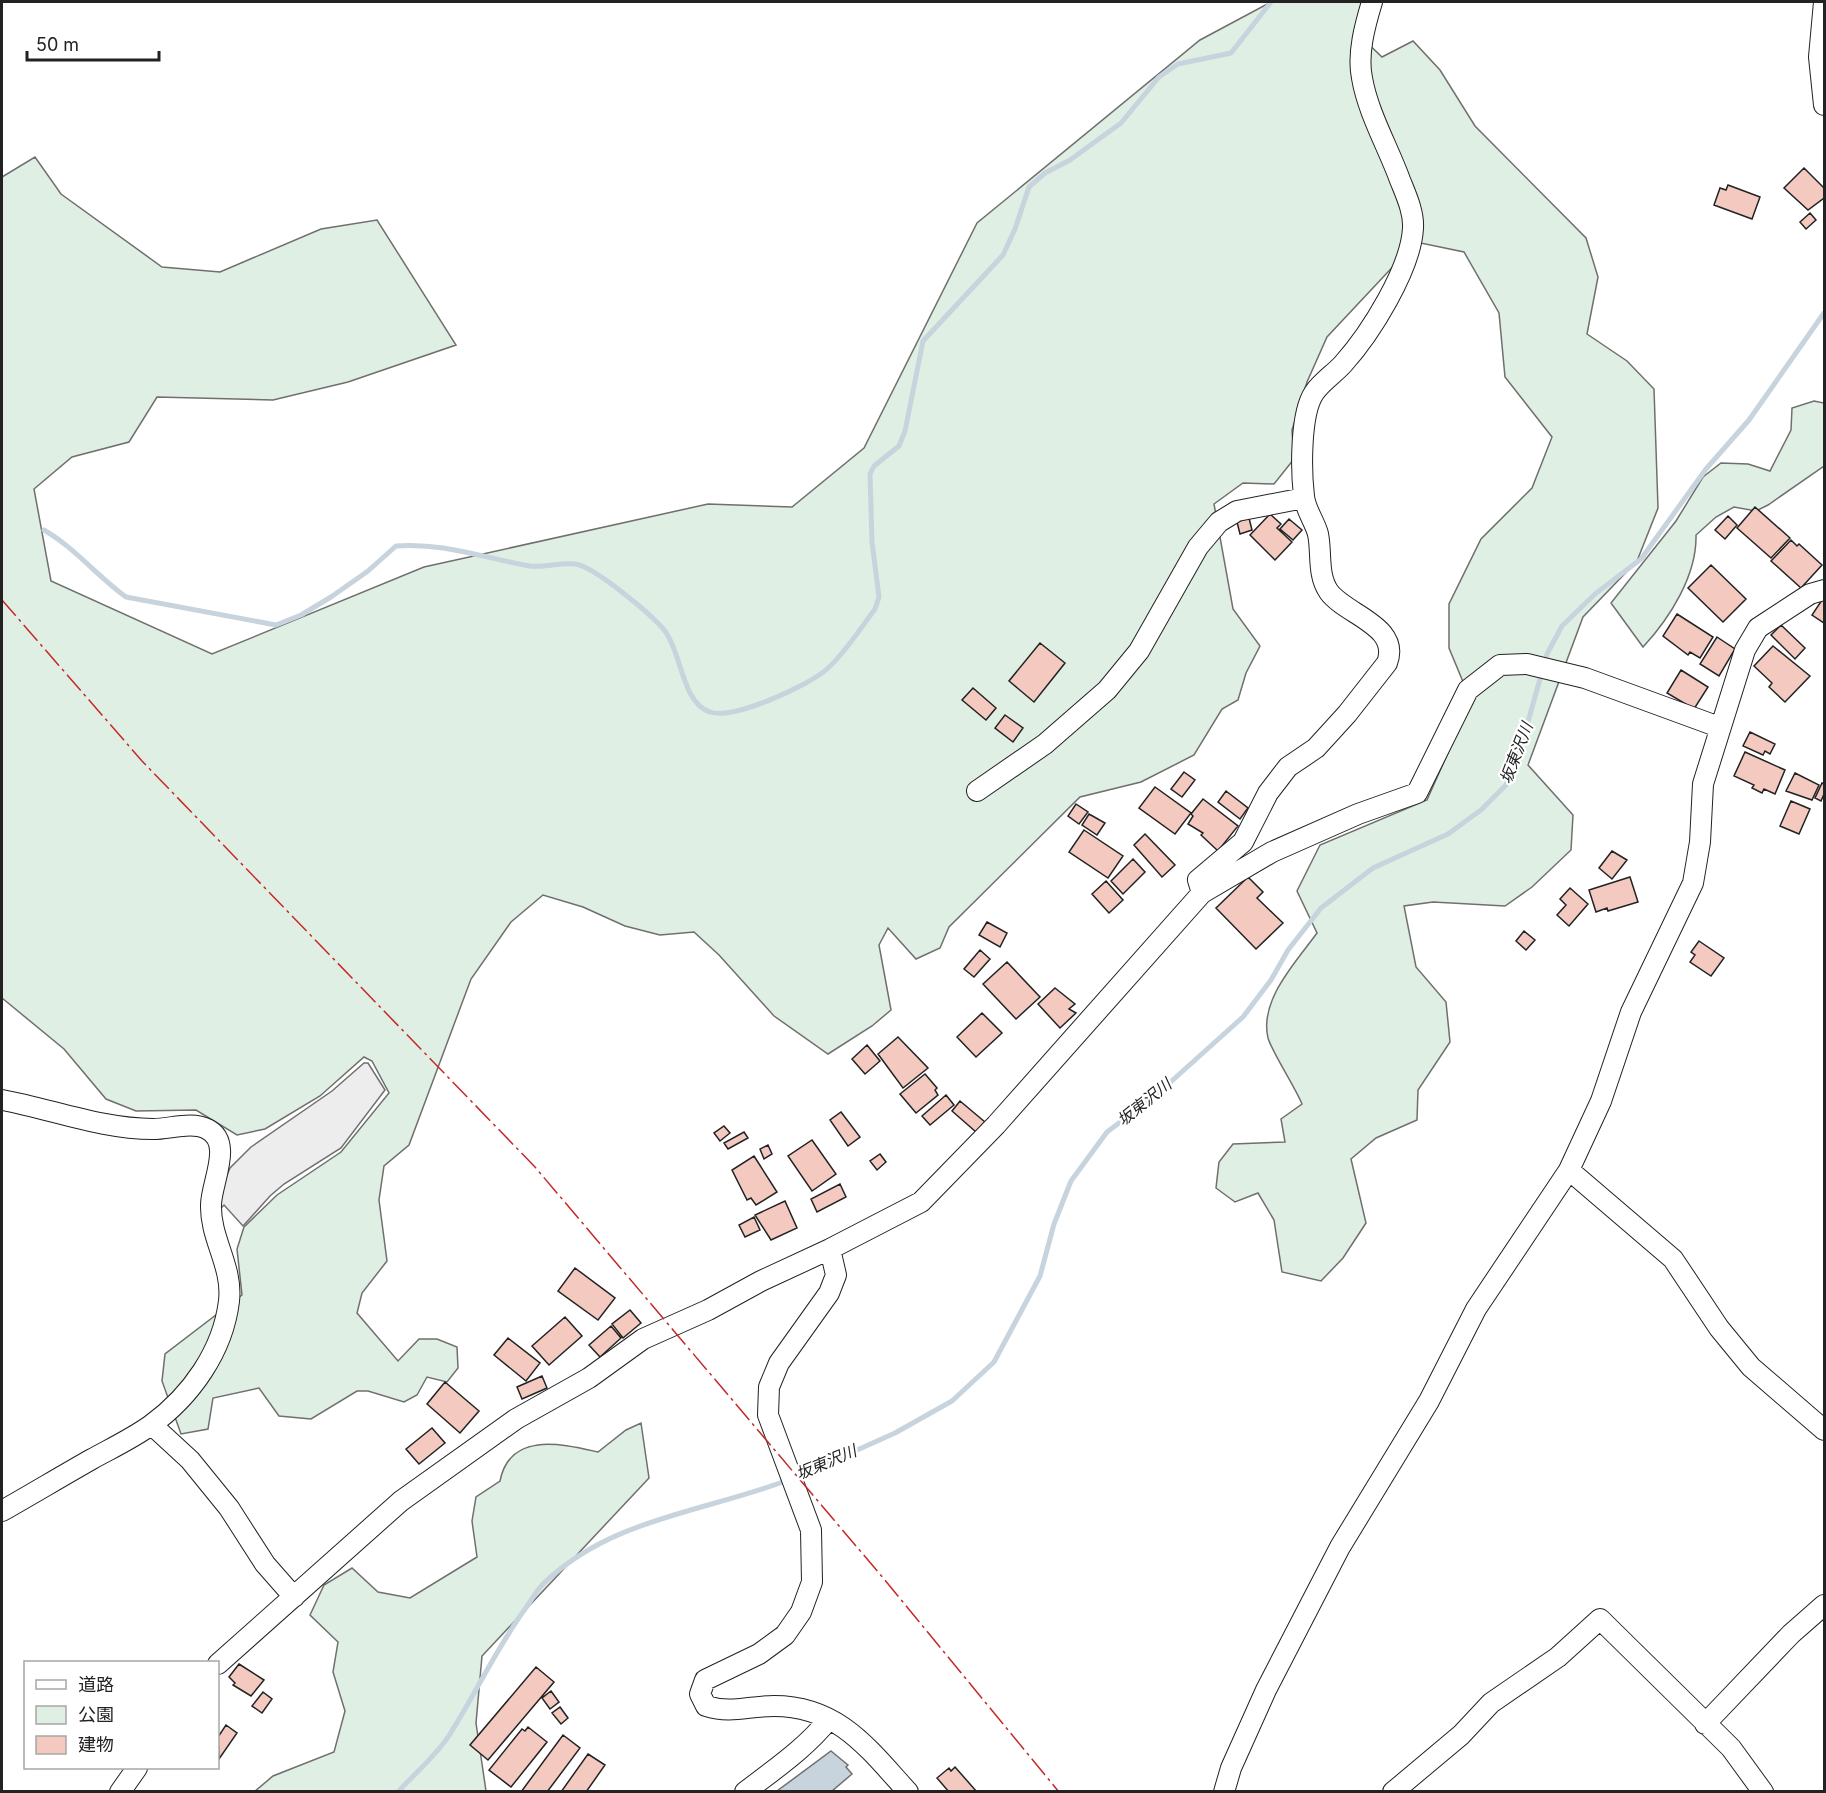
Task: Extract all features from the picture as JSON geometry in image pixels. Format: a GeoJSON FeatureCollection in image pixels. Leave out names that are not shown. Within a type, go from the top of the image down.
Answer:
{"type":"FeatureCollection","features":[{"type":"Feature","properties":{"kind":"street"},"geometry":{"type":"LineString","coordinates":[[1202,893],[1198,880],[1243,843],[1268,794],[1288,768],[1316,748],[1347,714],[1387,663],[1390,654],[1390,644],[1381,632],[1329,592],[1321,572],[1318,535],[1304,498],[1304,426],[1313,394],[1343,364],[1379,318],[1402,266],[1413,229],[1412,215],[1405,194],[1361,77],[1365,24],[1371,2]]}},
{"type":"Feature","properties":{"kind":"street"},"geometry":{"type":"LineString","coordinates":[[1824,2],[1819,57],[1824,105]]}},
{"type":"Feature","properties":{"kind":"street"},"geometry":{"type":"LineString","coordinates":[[977,791],[1045,744],[1107,690],[1139,651],[1198,547],[1220,522],[1237,511],[1304,498]]}},
{"type":"Feature","properties":{"kind":"street"},"geometry":{"type":"LineString","coordinates":[[1224,1791],[1231,1768],[1266,1690],[1340,1547],[1430,1401],[1476,1309],[1569,1170],[1601,1101],[1631,1012],[1693,883],[1700,842],[1703,784],[1719,726],[1745,650],[1758,628],[1810,594],[1824,590]]}},
{"type":"Feature","properties":{"kind":"street"},"geometry":{"type":"LineString","coordinates":[[219,1663],[401,1501],[516,1419],[589,1378],[643,1339],[708,1310],[761,1281],[830,1249],[921,1202],[996,1125],[1202,893],[1272,852],[1358,814],[1417,793],[1468,690],[1500,665],[1527,664],[1585,678],[1719,726]]}},
{"type":"Feature","properties":{"kind":"street"},"geometry":{"type":"LineString","coordinates":[[2,1100],[122,1127],[152,1129],[192,1125],[208,1129],[219,1141],[220,1156],[211,1194],[210,1224],[229,1274],[229,1300],[223,1333],[214,1353],[190,1388],[152,1425],[2,1511]]}},
{"type":"Feature","properties":{"kind":"street"},"geometry":{"type":"LineString","coordinates":[[1569,1170],[1673,1259],[1719,1328],[1751,1367],[1824,1430]]}},
{"type":"Feature","properties":{"kind":"street"},"geometry":{"type":"LineString","coordinates":[[830,1249],[836,1275],[830,1293],[779,1363],[769,1387],[768,1415],[811,1530],[812,1582],[801,1612],[785,1635],[759,1654],[705,1680],[700,1694],[706,1706],[724,1712],[755,1706],[795,1706],[829,1719],[854,1733],[908,1791]]}},
{"type":"Feature","properties":{"kind":"street"},"geometry":{"type":"LineString","coordinates":[[152,1425],[190,1460],[229,1508],[265,1564],[294,1597]]}},
{"type":"Feature","properties":{"kind":"street"},"geometry":{"type":"LineString","coordinates":[[1705,1724],[1791,1634],[1824,1605]]}},
{"type":"Feature","properties":{"kind":"street"},"geometry":{"type":"LineString","coordinates":[[1393,1791],[1461,1735],[1491,1703],[1558,1657],[1600,1619],[1731,1748],[1763,1791]]}},
{"type":"Feature","properties":{"kind":"street"},"geometry":{"type":"LineString","coordinates":[[745,1791],[788,1760],[818,1734],[829,1719]]}},
{"type":"Feature","properties":{"kind":"street"},"geometry":{"type":"LineString","coordinates":[[120,1791],[136,1769]]}},
{"type":"Feature","properties":{"kind":"green space"},"geometry":{"type":"Polygon","coordinates":[[[1271,2],[1360,2],[1364,10],[1358,34],[1382,57],[1413,41],[1440,70],[1475,126],[1586,238],[1598,277],[1587,334],[1627,361],[1654,389],[1658,508],[1637,561],[1583,617],[1528,765],[1573,815],[1571,850],[1532,887],[1505,906],[1433,902],[1404,906],[1416,967],[1446,1002],[1450,1042],[1418,1090],[1417,1120],[1376,1138],[1351,1159],[1366,1223],[1343,1258],[1321,1281],[1282,1272],[1274,1220],[1258,1193],[1235,1202],[1216,1188],[1219,1162],[1233,1144],[1285,1142],[1281,1119],[1302,1104],[1270,1044],[1267,1024],[1269,1010],[1281,982],[1317,933],[1297,891],[1320,845],[1427,800],[1471,701],[1449,648],[1449,604],[1481,539],[1532,488],[1552,437],[1505,377],[1499,313],[1464,252],[1416,242],[1327,337],[1307,382],[1292,430],[1294,459],[1274,484],[1243,483],[1214,504],[1233,609],[1260,646],[1246,673],[1238,700],[1222,709],[1194,755],[1141,782],[1080,797],[949,927],[940,948],[916,959],[888,928],[879,945],[891,1010],[872,1026],[828,1054],[774,1016],[719,955],[694,932],[660,935],[625,926],[583,907],[543,895],[511,922],[471,979],[409,1145],[384,1166],[379,1200],[387,1261],[362,1293],[357,1313],[398,1361],[419,1339],[437,1339],[457,1347],[458,1368],[447,1382],[427,1377],[417,1395],[404,1402],[368,1391],[357,1391],[311,1419],[279,1416],[259,1388],[213,1398],[208,1429],[181,1434],[162,1381],[165,1354],[242,1295],[237,1249],[244,1227],[277,1195],[341,1152],[389,1093],[372,1061],[364,1057],[320,1096],[265,1129],[237,1135],[196,1110],[136,1111],[106,1099],[64,1049],[2,998],[2,177],[35,157],[61,194],[162,267],[220,272],[321,229],[377,220],[456,345],[348,382],[273,400],[157,397],[129,442],[72,457],[34,489],[51,581],[212,654],[424,567],[708,504],[792,507],[864,448],[977,223],[1200,40],[1271,2]]]}},
{"type":"Feature","properties":{"kind":"green space"},"geometry":{"type":"Polygon","coordinates":[[[1814,401],[1824,403],[1824,466],[1768,505],[1756,511],[1734,507],[1716,517],[1696,535],[1692,565],[1680,595],[1663,623],[1643,647],[1611,603],[1676,521],[1703,477],[1721,463],[1748,464],[1770,471],[1791,430],[1792,408],[1814,401]]]}},
{"type":"Feature","properties":{"kind":"green space"},"geometry":{"type":"Polygon","coordinates":[[[641,1423],[649,1478],[482,1656],[476,1723],[486,1791],[254,1792],[273,1776],[334,1752],[345,1711],[333,1672],[338,1642],[310,1615],[324,1585],[352,1568],[378,1592],[410,1598],[477,1557],[472,1521],[476,1497],[500,1481],[506,1465],[514,1454],[526,1448],[554,1444],[598,1452],[626,1430],[641,1423]]]}},
{"type":"Feature","properties":{"kind":"shaded area"},"geometry":{"type":"Polygon","coordinates":[[[364,1063],[368,1063],[385,1090],[341,1148],[284,1184],[243,1226],[224,1205],[218,1211],[219,1194],[230,1168],[251,1147],[332,1091],[364,1063]]]}},
{"type":"Feature","properties":{"kind":"shaded area"},"geometry":{"type":"Polygon","coordinates":[[[831,1751],[848,1765],[846,1767],[852,1774],[832,1791],[777,1791],[831,1751]]]}},
{"type":"Feature","properties":{"kind":"building"},"geometry":{"type":"Polygon","coordinates":[[[1804,168],[1824,188],[1824,198],[1808,210],[1784,188],[1804,168]]]}},
{"type":"Feature","properties":{"kind":"building"},"geometry":{"type":"Polygon","coordinates":[[[1728,185],[1760,197],[1752,219],[1714,205],[1720,188],[1726,190],[1728,185]]]}},
{"type":"Feature","properties":{"kind":"building"},"geometry":{"type":"Polygon","coordinates":[[[1810,213],[1816,220],[1806,229],[1800,222],[1810,213]]]}},
{"type":"Feature","properties":{"kind":"building"},"geometry":{"type":"Polygon","coordinates":[[[1755,507],[1790,538],[1771,558],[1737,528],[1755,507]]]}},
{"type":"Feature","properties":{"kind":"building"},"geometry":{"type":"Polygon","coordinates":[[[1270,514],[1281,524],[1277,528],[1292,542],[1275,560],[1250,535],[1270,514]]]}},
{"type":"Feature","properties":{"kind":"building"},"geometry":{"type":"Polygon","coordinates":[[[1728,516],[1737,525],[1725,539],[1715,530],[1728,516]]]}},
{"type":"Feature","properties":{"kind":"building"},"geometry":{"type":"Polygon","coordinates":[[[1249,518],[1252,530],[1240,534],[1237,522],[1249,518]]]}},
{"type":"Feature","properties":{"kind":"building"},"geometry":{"type":"Polygon","coordinates":[[[1289,519],[1302,530],[1293,540],[1280,529],[1289,519]]]}},
{"type":"Feature","properties":{"kind":"building"},"geometry":{"type":"Polygon","coordinates":[[[1791,540],[1797,546],[1799,544],[1822,565],[1801,588],[1771,561],[1791,540]]]}},
{"type":"Feature","properties":{"kind":"building"},"geometry":{"type":"Polygon","coordinates":[[[1711,565],[1746,599],[1723,622],[1688,588],[1711,565]]]}},
{"type":"Feature","properties":{"kind":"building"},"geometry":{"type":"Polygon","coordinates":[[[1824,597],[1824,623],[1812,615],[1824,597]]]}},
{"type":"Feature","properties":{"kind":"building"},"geometry":{"type":"Polygon","coordinates":[[[1677,614],[1713,637],[1700,658],[1690,652],[1688,655],[1663,636],[1677,614]]]}},
{"type":"Feature","properties":{"kind":"building"},"geometry":{"type":"Polygon","coordinates":[[[1781,625],[1805,648],[1795,659],[1771,635],[1781,625]]]}},
{"type":"Feature","properties":{"kind":"building"},"geometry":{"type":"Polygon","coordinates":[[[1717,637],[1735,649],[1719,676],[1700,664],[1717,637]]]}},
{"type":"Feature","properties":{"kind":"building"},"geometry":{"type":"Polygon","coordinates":[[[1040,643],[1065,663],[1034,702],[1009,681],[1040,643]]]}},
{"type":"Feature","properties":{"kind":"building"},"geometry":{"type":"Polygon","coordinates":[[[1773,646],[1810,676],[1785,702],[1769,687],[1772,683],[1754,666],[1773,646]]]}},
{"type":"Feature","properties":{"kind":"building"},"geometry":{"type":"Polygon","coordinates":[[[1681,670],[1708,687],[1694,709],[1667,693],[1681,670]]]}},
{"type":"Feature","properties":{"kind":"building"},"geometry":{"type":"Polygon","coordinates":[[[973,688],[996,708],[986,720],[962,700],[973,688]]]}},
{"type":"Feature","properties":{"kind":"building"},"geometry":{"type":"Polygon","coordinates":[[[1005,715],[1023,728],[1013,742],[995,728],[1005,715]]]}},
{"type":"Feature","properties":{"kind":"building"},"geometry":{"type":"Polygon","coordinates":[[[1750,732],[1775,744],[1770,754],[1765,751],[1763,755],[1743,746],[1750,732]]]}},
{"type":"Feature","properties":{"kind":"building"},"geometry":{"type":"Polygon","coordinates":[[[1745,752],[1785,770],[1775,794],[1764,789],[1762,793],[1752,788],[1754,785],[1734,776],[1745,752]]]}},
{"type":"Feature","properties":{"kind":"building"},"geometry":{"type":"Polygon","coordinates":[[[1184,772],[1195,780],[1182,797],[1171,789],[1184,772]]]}},
{"type":"Feature","properties":{"kind":"building"},"geometry":{"type":"Polygon","coordinates":[[[1795,773],[1819,785],[1812,800],[1786,791],[1795,773]]]}},
{"type":"Feature","properties":{"kind":"building"},"geometry":{"type":"Polygon","coordinates":[[[1822,783],[1824,794],[1821,801],[1815,798],[1822,783]]]}},
{"type":"Feature","properties":{"kind":"building"},"geometry":{"type":"Polygon","coordinates":[[[1155,787],[1191,813],[1175,834],[1139,808],[1155,787]]]}},
{"type":"Feature","properties":{"kind":"building"},"geometry":{"type":"Polygon","coordinates":[[[1226,791],[1248,808],[1240,819],[1218,802],[1226,791]]]}},
{"type":"Feature","properties":{"kind":"building"},"geometry":{"type":"Polygon","coordinates":[[[1203,799],[1238,826],[1218,851],[1201,835],[1203,833],[1188,824],[1193,816],[1191,814],[1203,799]]]}},
{"type":"Feature","properties":{"kind":"building"},"geometry":{"type":"Polygon","coordinates":[[[1791,801],[1810,809],[1799,834],[1780,826],[1791,801]]]}},
{"type":"Feature","properties":{"kind":"building"},"geometry":{"type":"Polygon","coordinates":[[[1076,804],[1088,812],[1079,824],[1068,816],[1076,804]]]}},
{"type":"Feature","properties":{"kind":"building"},"geometry":{"type":"Polygon","coordinates":[[[1089,814],[1105,823],[1097,835],[1082,825],[1089,814]]]}},
{"type":"Feature","properties":{"kind":"building"},"geometry":{"type":"Polygon","coordinates":[[[1084,830],[1123,856],[1108,878],[1069,852],[1084,830]]]}},
{"type":"Feature","properties":{"kind":"building"},"geometry":{"type":"Polygon","coordinates":[[[1145,834],[1175,865],[1162,877],[1134,845],[1145,834]]]}},
{"type":"Feature","properties":{"kind":"building"},"geometry":{"type":"Polygon","coordinates":[[[1612,851],[1627,860],[1612,879],[1599,868],[1612,851]]]}},
{"type":"Feature","properties":{"kind":"building"},"geometry":{"type":"Polygon","coordinates":[[[1133,859],[1145,872],[1123,894],[1111,881],[1133,859]]]}},
{"type":"Feature","properties":{"kind":"building"},"geometry":{"type":"Polygon","coordinates":[[[1248,877],[1263,892],[1257,898],[1283,923],[1256,949],[1216,908],[1248,877]]]}},
{"type":"Feature","properties":{"kind":"building"},"geometry":{"type":"Polygon","coordinates":[[[1630,877],[1638,902],[1608,911],[1607,908],[1596,912],[1589,890],[1630,877]]]}},
{"type":"Feature","properties":{"kind":"building"},"geometry":{"type":"Polygon","coordinates":[[[1106,881],[1123,900],[1109,913],[1092,894],[1106,881]]]}},
{"type":"Feature","properties":{"kind":"building"},"geometry":{"type":"Polygon","coordinates":[[[1570,888],[1588,904],[1569,926],[1557,915],[1566,905],[1560,899],[1570,888]]]}},
{"type":"Feature","properties":{"kind":"building"},"geometry":{"type":"Polygon","coordinates":[[[987,922],[1007,933],[1000,947],[979,935],[987,922]]]}},
{"type":"Feature","properties":{"kind":"building"},"geometry":{"type":"Polygon","coordinates":[[[1524,931],[1535,940],[1526,950],[1516,941],[1524,931]]]}},
{"type":"Feature","properties":{"kind":"building"},"geometry":{"type":"Polygon","coordinates":[[[1699,941],[1724,958],[1711,976],[1690,962],[1695,955],[1691,952],[1699,941]]]}},
{"type":"Feature","properties":{"kind":"building"},"geometry":{"type":"Polygon","coordinates":[[[980,950],[990,959],[974,977],[964,969],[980,950]]]}},
{"type":"Feature","properties":{"kind":"building"},"geometry":{"type":"Polygon","coordinates":[[[1007,962],[1040,997],[1016,1019],[983,984],[1007,962]]]}},
{"type":"Feature","properties":{"kind":"building"},"geometry":{"type":"Polygon","coordinates":[[[1055,988],[1075,1004],[1069,1009],[1076,1013],[1060,1028],[1038,1004],[1055,988]]]}},
{"type":"Feature","properties":{"kind":"building"},"geometry":{"type":"Polygon","coordinates":[[[982,1013],[1002,1033],[976,1057],[957,1037],[982,1013]]]}},
{"type":"Feature","properties":{"kind":"building"},"geometry":{"type":"Polygon","coordinates":[[[898,1037],[928,1068],[903,1088],[878,1054],[898,1037]]]}},
{"type":"Feature","properties":{"kind":"building"},"geometry":{"type":"Polygon","coordinates":[[[867,1045],[880,1061],[865,1074],[852,1059],[867,1045]]]}},
{"type":"Feature","properties":{"kind":"building"},"geometry":{"type":"Polygon","coordinates":[[[925,1074],[937,1088],[935,1090],[938,1095],[916,1113],[900,1094],[925,1074]]]}},
{"type":"Feature","properties":{"kind":"building"},"geometry":{"type":"Polygon","coordinates":[[[946,1095],[954,1105],[930,1125],[922,1116],[946,1095]]]}},
{"type":"Feature","properties":{"kind":"building"},"geometry":{"type":"Polygon","coordinates":[[[960,1101],[985,1122],[976,1132],[952,1111],[960,1101]]]}},
{"type":"Feature","properties":{"kind":"building"},"geometry":{"type":"Polygon","coordinates":[[[841,1112],[860,1137],[848,1146],[830,1120],[841,1112]]]}},
{"type":"Feature","properties":{"kind":"building"},"geometry":{"type":"Polygon","coordinates":[[[724,1126],[730,1133],[720,1141],[714,1133],[724,1126]]]}},
{"type":"Feature","properties":{"kind":"building"},"geometry":{"type":"Polygon","coordinates":[[[744,1132],[748,1138],[728,1149],[724,1143],[744,1132]]]}},
{"type":"Feature","properties":{"kind":"building"},"geometry":{"type":"Polygon","coordinates":[[[812,1140],[836,1174],[812,1191],[788,1156],[812,1140]]]}},
{"type":"Feature","properties":{"kind":"building"},"geometry":{"type":"Polygon","coordinates":[[[768,1145],[772,1154],[764,1159],[760,1149],[768,1145]]]}},
{"type":"Feature","properties":{"kind":"building"},"geometry":{"type":"Polygon","coordinates":[[[880,1154],[886,1162],[877,1170],[870,1161],[880,1154]]]}},
{"type":"Feature","properties":{"kind":"building"},"geometry":{"type":"Polygon","coordinates":[[[754,1156],[777,1192],[756,1205],[751,1198],[747,1200],[732,1170],[754,1156]]]}},
{"type":"Feature","properties":{"kind":"building"},"geometry":{"type":"Polygon","coordinates":[[[840,1184],[846,1197],[817,1212],[811,1199],[840,1184]]]}},
{"type":"Feature","properties":{"kind":"building"},"geometry":{"type":"Polygon","coordinates":[[[785,1201],[797,1228],[771,1240],[755,1215],[785,1201]]]}},
{"type":"Feature","properties":{"kind":"building"},"geometry":{"type":"Polygon","coordinates":[[[754,1217],[760,1230],[745,1237],[739,1225],[754,1217]]]}},
{"type":"Feature","properties":{"kind":"building"},"geometry":{"type":"Polygon","coordinates":[[[575,1268],[615,1298],[598,1320],[558,1291],[575,1268]]]}},
{"type":"Feature","properties":{"kind":"building"},"geometry":{"type":"Polygon","coordinates":[[[630,1310],[641,1323],[623,1338],[612,1324],[630,1310]]]}},
{"type":"Feature","properties":{"kind":"building"},"geometry":{"type":"Polygon","coordinates":[[[565,1317],[582,1336],[549,1365],[532,1346],[565,1317]]]}},
{"type":"Feature","properties":{"kind":"building"},"geometry":{"type":"Polygon","coordinates":[[[611,1326],[621,1338],[600,1357],[589,1345],[611,1326]]]}},
{"type":"Feature","properties":{"kind":"building"},"geometry":{"type":"Polygon","coordinates":[[[508,1338],[540,1363],[526,1381],[494,1355],[508,1338]]]}},
{"type":"Feature","properties":{"kind":"building"},"geometry":{"type":"Polygon","coordinates":[[[542,1376],[547,1388],[522,1399],[517,1387],[542,1376]]]}},
{"type":"Feature","properties":{"kind":"building"},"geometry":{"type":"Polygon","coordinates":[[[445,1382],[479,1411],[460,1433],[427,1404],[445,1382]]]}},
{"type":"Feature","properties":{"kind":"building"},"geometry":{"type":"Polygon","coordinates":[[[432,1428],[445,1443],[419,1464],[406,1449],[432,1428]]]}},
{"type":"Feature","properties":{"kind":"building"},"geometry":{"type":"Polygon","coordinates":[[[239,1664],[264,1680],[251,1696],[233,1685],[235,1683],[229,1677],[239,1664]]]}},
{"type":"Feature","properties":{"kind":"building"},"geometry":{"type":"Polygon","coordinates":[[[536,1667],[554,1682],[488,1760],[470,1745],[536,1667]]]}},
{"type":"Feature","properties":{"kind":"building"},"geometry":{"type":"Polygon","coordinates":[[[551,1691],[559,1702],[550,1709],[542,1698],[551,1691]]]}},
{"type":"Feature","properties":{"kind":"building"},"geometry":{"type":"Polygon","coordinates":[[[263,1692],[272,1699],[262,1713],[252,1706],[263,1692]]]}},
{"type":"Feature","properties":{"kind":"building"},"geometry":{"type":"Polygon","coordinates":[[[560,1707],[568,1718],[561,1724],[552,1713],[560,1707]]]}},
{"type":"Feature","properties":{"kind":"building"},"geometry":{"type":"Polygon","coordinates":[[[226,1725],[237,1733],[219,1759],[219,1736],[226,1725]]]}},
{"type":"Feature","properties":{"kind":"building"},"geometry":{"type":"Polygon","coordinates":[[[528,1727],[547,1742],[511,1787],[489,1770],[522,1729],[525,1731],[528,1727]]]}},
{"type":"Feature","properties":{"kind":"building"},"geometry":{"type":"Polygon","coordinates":[[[563,1735],[580,1748],[547,1792],[521,1792],[563,1735]]]}},
{"type":"Feature","properties":{"kind":"building"},"geometry":{"type":"Polygon","coordinates":[[[588,1754],[605,1765],[586,1792],[561,1792],[588,1754]]]}},
{"type":"Feature","properties":{"kind":"building"},"geometry":{"type":"Polygon","coordinates":[[[955,1767],[977,1792],[949,1792],[937,1778],[949,1768],[951,1771],[955,1767]]]}},
{"type":"Feature","properties":{"kind":"waterway"},"geometry":{"type":"LineString","coordinates":[[44,530],[66,545],[126,597],[276,625],[301,615],[331,597],[368,571],[396,546],[446,548],[530,566],[575,564],[608,582],[636,603],[665,631],[671,641],[688,688],[701,707],[710,712],[721,713],[770,700],[804,684],[834,663],[875,609],[879,597],[872,542],[870,474],[874,466],[899,446],[905,431],[923,341],[1003,255],[1015,229],[1029,187],[1045,173],[1070,160],[1121,123],[1159,77],[1178,64],[1231,53],[1271,2]]}},
{"type":"Feature","properties":{"kind":"waterway","name":"坂東沢川"},"geometry":{"type":"LineString","coordinates":[[797,1477],[895,1433],[952,1401],[994,1362],[1040,1276],[1054,1224],[1071,1181],[1107,1132],[1155,1096],[1243,1017],[1271,980],[1288,950],[1321,908],[1373,868],[1448,834],[1481,810],[1506,785],[1524,736],[1547,654],[1562,626],[1595,594],[1641,559],[1706,469],[1749,420],[1824,313]]}},
{"type":"Feature","properties":{"kind":"waterway","name":"坂東沢川"},"geometry":{"type":"LineString","coordinates":[[398,1792],[445,1742],[505,1640],[538,1590],[570,1562],[598,1544],[660,1519],[788,1480]]}},
{"type":"Feature","properties":{"kind":"power"},"geometry":{"type":"LineString","coordinates":[[2,600],[142,761],[535,1167],[884,1579],[1059,1792]]}}]}
